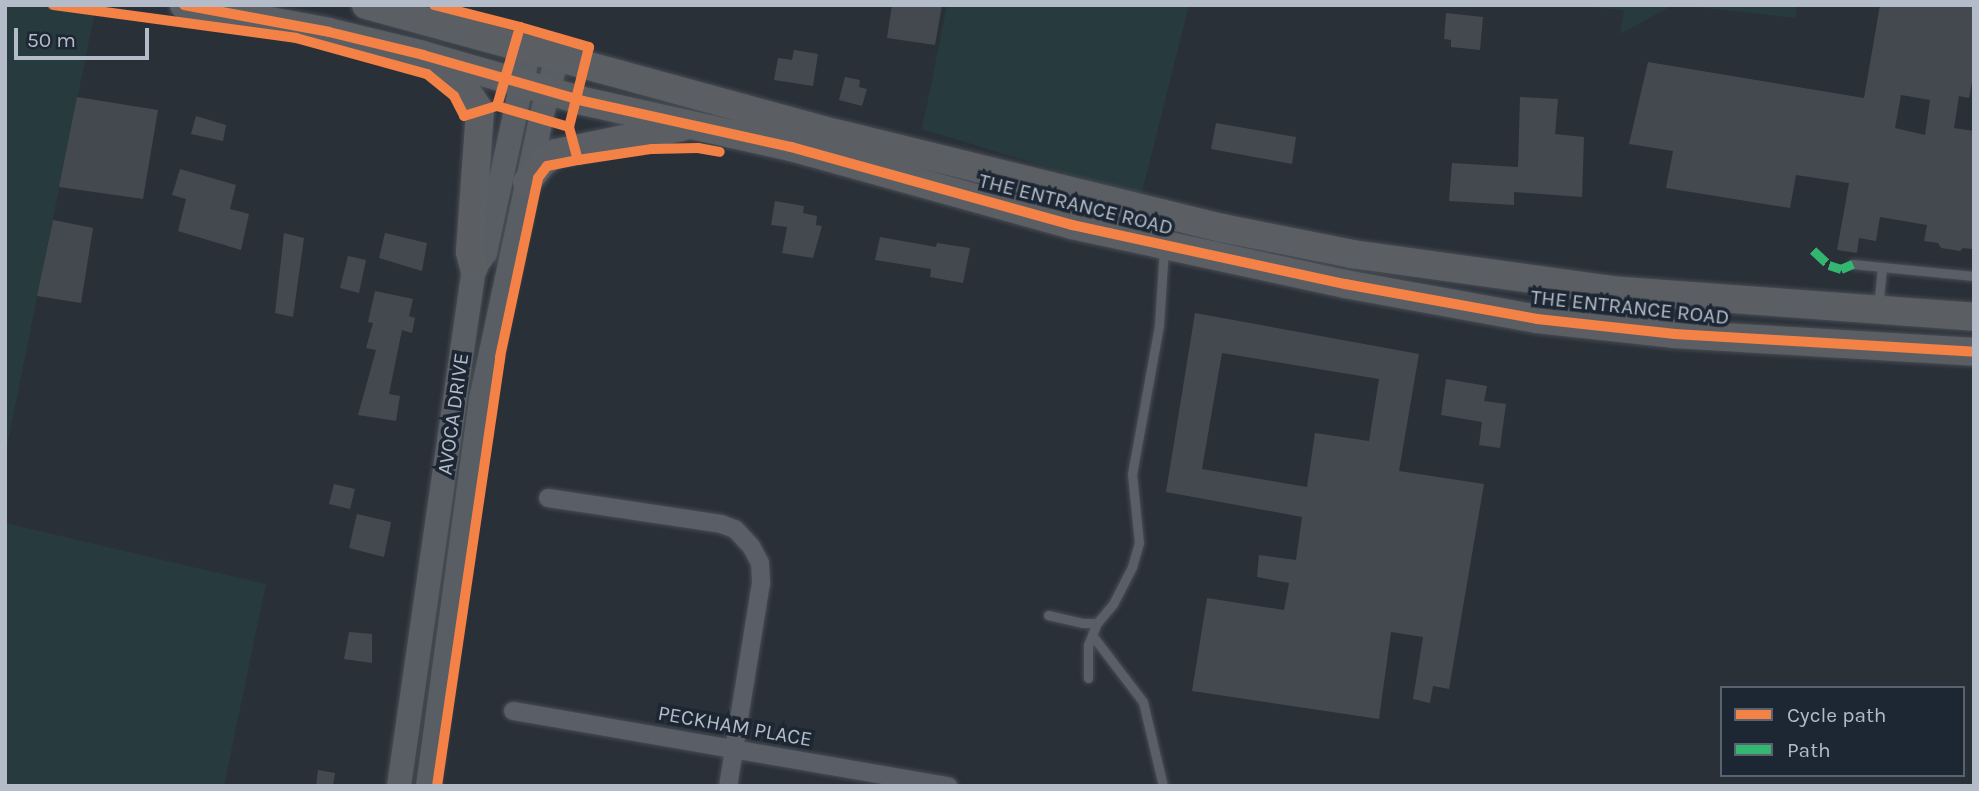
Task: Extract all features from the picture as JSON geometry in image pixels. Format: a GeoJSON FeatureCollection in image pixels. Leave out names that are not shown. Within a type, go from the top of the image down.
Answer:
{"type":"FeatureCollection","features":[{"type":"Feature","properties":{"kind":"highway","name":"THE ENTRANCE ROAD"},"geometry":{"type":"LineString","coordinates":[[184,5],[329,32],[423,55],[548,91],[791,147],[1072,225],[1345,284],[1537,319],[1675,334],[1974,352]]}},
{"type":"Feature","properties":{"kind":"highway","name":"THE ENTRANCE ROAD"},"geometry":{"type":"LineString","coordinates":[[366,5],[839,134],[1081,195],[1352,254],[1610,290],[1974,317]]}},
{"type":"Feature","properties":{"kind":"highway"},"geometry":{"type":"LineString","coordinates":[[423,55],[459,80],[480,111],[481,134],[470,252],[474,268]]}},
{"type":"Feature","properties":{"kind":"highway"},"geometry":{"type":"LineString","coordinates":[[527,182],[542,163],[556,153],[695,124]]}},
{"type":"Feature","properties":{"kind":"main road","name":"AVOCA DRIVE"},"geometry":{"type":"LineString","coordinates":[[399,786],[474,268],[485,254],[529,49]]}},
{"type":"Feature","properties":{"kind":"main road","name":"AVOCA DRIVE"},"geometry":{"type":"LineString","coordinates":[[428,786],[481,399],[527,182],[557,57]]}},
{"type":"Feature","properties":{"kind":"street"},"geometry":{"type":"LineString","coordinates":[[548,498],[721,524],[735,529],[751,545],[760,563],[761,583],[728,786]]}},
{"type":"Feature","properties":{"kind":"street","name":"PECKHAM PLACE"},"geometry":{"type":"LineString","coordinates":[[513,711],[949,786]]}},
{"type":"Feature","properties":{"kind":"lane"},"geometry":{"type":"LineString","coordinates":[[1088,678],[1088,645],[1097,623],[1113,604],[1132,567],[1139,543],[1132,474],[1159,325],[1164,246]]}},
{"type":"Feature","properties":{"kind":"lane"},"geometry":{"type":"LineString","coordinates":[[1853,264],[1974,276]]}},
{"type":"Feature","properties":{"kind":"lane"},"geometry":{"type":"LineString","coordinates":[[1878,310],[1882,267]]}},
{"type":"Feature","properties":{"kind":"lane"},"geometry":{"type":"LineString","coordinates":[[1048,615],[1082,623],[1097,623]]}},
{"type":"Feature","properties":{"kind":"lane"},"geometry":{"type":"LineString","coordinates":[[1092,635],[1143,702],[1163,786]]}},
{"type":"Feature","properties":{"kind":"green space"},"geometry":{"type":"Polygon","coordinates":[[[5,5],[53,5],[95,11],[5,456],[5,5]]]}},
{"type":"Feature","properties":{"kind":"green space"},"geometry":{"type":"Polygon","coordinates":[[[947,5],[1189,5],[1141,196],[922,129],[947,5]]]}},
{"type":"Feature","properties":{"kind":"green space"},"geometry":{"type":"Polygon","coordinates":[[[1567,5],[1673,5],[1620,34],[1624,10],[1567,5]]]}},
{"type":"Feature","properties":{"kind":"green space"},"geometry":{"type":"Polygon","coordinates":[[[1679,5],[1797,5],[1795,18],[1679,5]]]}},
{"type":"Feature","properties":{"kind":"green space"},"geometry":{"type":"Polygon","coordinates":[[[5,523],[266,584],[224,786],[5,786],[5,523]]]}},
{"type":"Feature","properties":{"kind":"building"},"geometry":{"type":"Polygon","coordinates":[[[892,5],[942,5],[935,45],[887,38],[892,5]]]}},
{"type":"Feature","properties":{"kind":"building"},"geometry":{"type":"Polygon","coordinates":[[[1880,5],[1974,5],[1974,72],[1969,98],[1959,96],[1954,128],[1974,131],[1972,249],[1963,248],[1960,251],[1941,248],[1938,243],[1924,241],[1927,225],[1880,217],[1876,241],[1859,238],[1857,253],[1837,250],[1849,183],[1796,175],[1790,208],[1666,188],[1673,151],[1629,144],[1648,62],[1864,98],[1880,5]],[[1901,95],[1895,128],[1925,135],[1930,100],[1901,95]]]}},
{"type":"Feature","properties":{"kind":"building"},"geometry":{"type":"Polygon","coordinates":[[[1446,13],[1483,17],[1480,50],[1451,47],[1451,40],[1444,39],[1446,13]]]}},
{"type":"Feature","properties":{"kind":"building"},"geometry":{"type":"Polygon","coordinates":[[[794,50],[818,54],[813,86],[774,80],[778,58],[792,60],[794,50]]]}},
{"type":"Feature","properties":{"kind":"building"},"geometry":{"type":"Polygon","coordinates":[[[845,77],[860,80],[859,87],[867,89],[862,106],[839,100],[845,77]]]}},
{"type":"Feature","properties":{"kind":"building"},"geometry":{"type":"Polygon","coordinates":[[[77,97],[158,110],[143,199],[59,187],[77,97]]]}},
{"type":"Feature","properties":{"kind":"building"},"geometry":{"type":"Polygon","coordinates":[[[1520,97],[1558,99],[1555,134],[1584,137],[1582,197],[1514,192],[1514,205],[1449,201],[1452,163],[1518,167],[1520,97]]]}},
{"type":"Feature","properties":{"kind":"building"},"geometry":{"type":"Polygon","coordinates":[[[196,116],[226,125],[223,141],[191,134],[196,116]]]}},
{"type":"Feature","properties":{"kind":"building"},"geometry":{"type":"Polygon","coordinates":[[[1216,123],[1296,137],[1292,164],[1211,149],[1216,123]]]}},
{"type":"Feature","properties":{"kind":"building"},"geometry":{"type":"Polygon","coordinates":[[[180,169],[236,185],[230,209],[249,214],[241,250],[178,231],[186,199],[172,195],[180,169]]]}},
{"type":"Feature","properties":{"kind":"building"},"geometry":{"type":"Polygon","coordinates":[[[775,201],[804,206],[803,213],[817,216],[816,225],[822,226],[813,258],[782,253],[787,227],[771,225],[775,201]]]}},
{"type":"Feature","properties":{"kind":"building"},"geometry":{"type":"Polygon","coordinates":[[[53,220],[93,228],[81,303],[37,296],[53,220]]]}},
{"type":"Feature","properties":{"kind":"building"},"geometry":{"type":"Polygon","coordinates":[[[284,233],[304,238],[293,317],[275,313],[284,233]]]}},
{"type":"Feature","properties":{"kind":"building"},"geometry":{"type":"Polygon","coordinates":[[[385,233],[427,243],[422,271],[379,258],[385,233]]]}},
{"type":"Feature","properties":{"kind":"building"},"geometry":{"type":"Polygon","coordinates":[[[880,237],[936,247],[937,243],[970,248],[963,283],[930,277],[931,269],[875,260],[880,237]]]}},
{"type":"Feature","properties":{"kind":"building"},"geometry":{"type":"Polygon","coordinates":[[[348,256],[366,260],[359,293],[340,288],[348,256]]]}},
{"type":"Feature","properties":{"kind":"building"},"geometry":{"type":"Polygon","coordinates":[[[375,291],[413,299],[409,316],[415,318],[412,333],[402,330],[389,394],[400,396],[396,421],[358,415],[376,350],[366,348],[373,323],[368,322],[375,291]]]}},
{"type":"Feature","properties":{"kind":"building"},"geometry":{"type":"Polygon","coordinates":[[[1195,313],[1419,354],[1399,471],[1484,484],[1449,689],[1433,686],[1430,703],[1413,699],[1423,637],[1391,632],[1379,719],[1192,691],[1207,598],[1284,610],[1289,583],[1257,577],[1259,555],[1296,560],[1302,517],[1166,492],[1195,313]],[[1222,353],[1202,469],[1307,487],[1315,433],[1369,441],[1379,379],[1222,353]]]}},
{"type":"Feature","properties":{"kind":"building"},"geometry":{"type":"Polygon","coordinates":[[[1446,379],[1487,386],[1484,401],[1506,404],[1500,448],[1479,445],[1482,422],[1441,415],[1446,379]]]}},
{"type":"Feature","properties":{"kind":"building"},"geometry":{"type":"Polygon","coordinates":[[[334,484],[355,489],[350,509],[329,504],[334,484]]]}},
{"type":"Feature","properties":{"kind":"building"},"geometry":{"type":"Polygon","coordinates":[[[357,514],[391,522],[384,557],[349,548],[357,514]]]}},
{"type":"Feature","properties":{"kind":"building"},"geometry":{"type":"Polygon","coordinates":[[[349,632],[372,634],[372,663],[344,659],[349,632]]]}},
{"type":"Feature","properties":{"kind":"building"},"geometry":{"type":"Polygon","coordinates":[[[318,770],[335,773],[333,786],[316,786],[318,770]]]}},
{"type":"Feature","properties":{"kind":"marked path"},"geometry":{"type":"LineString","coordinates":[[1813,250],[1829,265],[1841,269],[1853,264]]}},
{"type":"Feature","properties":{"kind":"cycle path"},"geometry":{"type":"LineString","coordinates":[[53,5],[296,38],[427,74],[454,96],[464,116],[497,106],[569,127]]}},
{"type":"Feature","properties":{"kind":"cycle path"},"geometry":{"type":"LineString","coordinates":[[184,5],[329,32],[423,55],[583,101],[791,147],[1072,225],[1345,284],[1537,319],[1675,334],[1974,352]]}},
{"type":"Feature","properties":{"kind":"cycle path"},"geometry":{"type":"LineString","coordinates":[[434,5],[520,27],[497,106]]}},
{"type":"Feature","properties":{"kind":"cycle path"},"geometry":{"type":"LineString","coordinates":[[520,27],[589,47],[569,127],[578,160],[652,149],[698,148],[720,152]]}},
{"type":"Feature","properties":{"kind":"cycle path"},"geometry":{"type":"LineString","coordinates":[[437,786],[500,357],[538,178],[547,166],[578,160]]}}]}
